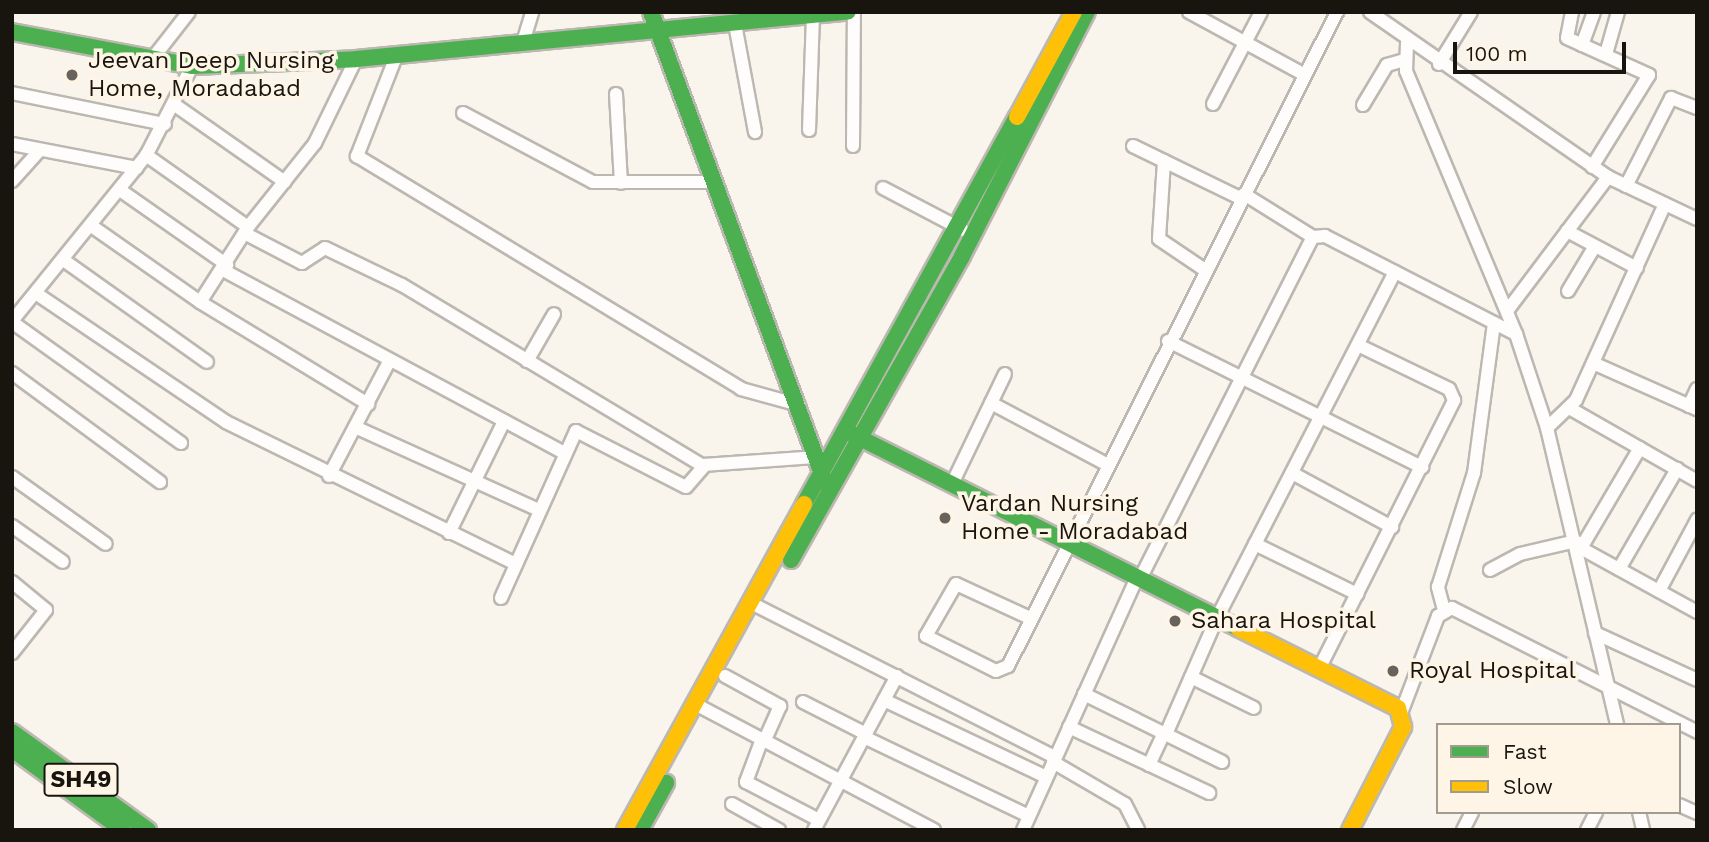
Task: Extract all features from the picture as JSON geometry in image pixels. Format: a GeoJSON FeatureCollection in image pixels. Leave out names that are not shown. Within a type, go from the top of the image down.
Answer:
{"type":"FeatureCollection","features":[{"type":"Feature","properties":{"kind":"main road"},"geometry":{"type":"LineString","coordinates":[[652,12],[653,32],[799,405],[826,484]]}},
{"type":"Feature","properties":{"kind":"main road"},"geometry":{"type":"LineString","coordinates":[[12,32],[192,66],[356,59],[524,39],[653,32],[848,12]]}},
{"type":"Feature","properties":{"kind":"main road"},"geometry":{"type":"LineString","coordinates":[[966,232],[1074,12]]}},
{"type":"Feature","properties":{"kind":"main road"},"geometry":{"type":"LineString","coordinates":[[631,829],[854,435],[1087,12]]}},
{"type":"Feature","properties":{"kind":"main road"},"geometry":{"type":"LineString","coordinates":[[854,435],[1401,713],[1403,727],[1350,830]]}},
{"type":"Feature","properties":{"kind":"main road"},"geometry":{"type":"LineString","coordinates":[[701,707],[725,676],[758,606]]}},
{"type":"Feature","properties":{"kind":"main road","name":"SH49"},"geometry":{"type":"LineString","coordinates":[[12,732],[148,830]]}},
{"type":"Feature","properties":{"kind":"main road","name":"SH49"},"geometry":{"type":"LineString","coordinates":[[12,749],[123,830]]}},
{"type":"Feature","properties":{"kind":"main road","name":"SH49"},"geometry":{"type":"LineString","coordinates":[[12,763],[101,830]]}},
{"type":"Feature","properties":{"kind":"street"},"geometry":{"type":"LineString","coordinates":[[153,58],[190,12]]}},
{"type":"Feature","properties":{"kind":"street"},"geometry":{"type":"LineString","coordinates":[[524,39],[532,12]]}},
{"type":"Feature","properties":{"kind":"street"},"geometry":{"type":"LineString","coordinates":[[853,146],[854,12]]}},
{"type":"Feature","properties":{"kind":"street"},"geometry":{"type":"LineString","coordinates":[[1188,12],[1247,38],[1305,75]]}},
{"type":"Feature","properties":{"kind":"street"},"geometry":{"type":"LineString","coordinates":[[1213,104],[1261,12]]}},
{"type":"Feature","properties":{"kind":"street"},"geometry":{"type":"LineString","coordinates":[[1030,618],[956,584],[926,636],[1001,672],[1030,618],[1168,341],[1337,12]]}},
{"type":"Feature","properties":{"kind":"street"},"geometry":{"type":"LineString","coordinates":[[1370,12],[1383,17],[1407,43],[1592,167],[1697,219]]}},
{"type":"Feature","properties":{"kind":"street"},"geometry":{"type":"LineString","coordinates":[[1439,64],[1471,12]]}},
{"type":"Feature","properties":{"kind":"street"},"geometry":{"type":"LineString","coordinates":[[1572,12],[1565,36],[1649,75],[1592,167]]}},
{"type":"Feature","properties":{"kind":"street"},"geometry":{"type":"LineString","coordinates":[[1583,45],[1594,12]]}},
{"type":"Feature","properties":{"kind":"street"},"geometry":{"type":"LineString","coordinates":[[1606,54],[1618,12]]}},
{"type":"Feature","properties":{"kind":"street"},"geometry":{"type":"LineString","coordinates":[[809,130],[813,16]]}},
{"type":"Feature","properties":{"kind":"street"},"geometry":{"type":"LineString","coordinates":[[735,24],[755,132]]}},
{"type":"Feature","properties":{"kind":"street"},"geometry":{"type":"LineString","coordinates":[[1407,43],[1405,60],[1516,334],[1547,428],[1578,545],[1617,723]]}},
{"type":"Feature","properties":{"kind":"street"},"geometry":{"type":"LineString","coordinates":[[397,54],[357,156],[741,389],[799,405]]}},
{"type":"Feature","properties":{"kind":"street"},"geometry":{"type":"LineString","coordinates":[[200,302],[248,231],[315,143],[356,59]]}},
{"type":"Feature","properties":{"kind":"street"},"geometry":{"type":"LineString","coordinates":[[1363,105],[1387,65],[1405,60]]}},
{"type":"Feature","properties":{"kind":"street"},"geometry":{"type":"LineString","coordinates":[[181,443],[12,321],[93,227],[146,155],[175,106],[192,66]]}},
{"type":"Feature","properties":{"kind":"street"},"geometry":{"type":"LineString","coordinates":[[12,93],[164,124]]}},
{"type":"Feature","properties":{"kind":"street"},"geometry":{"type":"LineString","coordinates":[[616,94],[621,183]]}},
{"type":"Feature","properties":{"kind":"street"},"geometry":{"type":"LineString","coordinates":[[1626,186],[1671,98],[1697,108]]}},
{"type":"Feature","properties":{"kind":"street"},"geometry":{"type":"LineString","coordinates":[[175,106],[285,182]]}},
{"type":"Feature","properties":{"kind":"street"},"geometry":{"type":"LineString","coordinates":[[463,113],[583,178],[621,183],[712,181]]}},
{"type":"Feature","properties":{"kind":"street"},"geometry":{"type":"LineString","coordinates":[[12,144],[137,167]]}},
{"type":"Feature","properties":{"kind":"street"},"geometry":{"type":"LineString","coordinates":[[1133,146],[1243,196],[1313,237],[1325,236],[1516,334]]}},
{"type":"Feature","properties":{"kind":"street"},"geometry":{"type":"LineString","coordinates":[[12,181],[40,150]]}},
{"type":"Feature","properties":{"kind":"street"},"geometry":{"type":"LineString","coordinates":[[146,155],[248,231],[302,264],[325,248],[705,465],[816,457]]}},
{"type":"Feature","properties":{"kind":"street"},"geometry":{"type":"LineString","coordinates":[[1164,162],[1160,239],[1205,270]]}},
{"type":"Feature","properties":{"kind":"street"},"geometry":{"type":"LineString","coordinates":[[1507,312],[1608,177]]}},
{"type":"Feature","properties":{"kind":"street"},"geometry":{"type":"LineString","coordinates":[[883,188],[966,232]]}},
{"type":"Feature","properties":{"kind":"street"},"geometry":{"type":"LineString","coordinates":[[120,190],[225,267],[390,360],[564,453]]}},
{"type":"Feature","properties":{"kind":"street"},"geometry":{"type":"LineString","coordinates":[[1547,428],[1571,409],[1665,204]]}},
{"type":"Feature","properties":{"kind":"street"},"geometry":{"type":"LineString","coordinates":[[93,227],[200,302],[368,404]]}},
{"type":"Feature","properties":{"kind":"street"},"geometry":{"type":"LineString","coordinates":[[1567,231],[1637,268]]}},
{"type":"Feature","properties":{"kind":"street"},"geometry":{"type":"LineString","coordinates":[[1023,830],[1138,578],[1313,237]]}},
{"type":"Feature","properties":{"kind":"street"},"geometry":{"type":"LineString","coordinates":[[1568,291],[1595,246]]}},
{"type":"Feature","properties":{"kind":"street"},"geometry":{"type":"LineString","coordinates":[[65,261],[208,362]]}},
{"type":"Feature","properties":{"kind":"street"},"geometry":{"type":"LineString","coordinates":[[1149,765],[1217,618],[1395,272]]}},
{"type":"Feature","properties":{"kind":"street"},"geometry":{"type":"LineString","coordinates":[[37,294],[214,414],[330,476],[516,564]]}},
{"type":"Feature","properties":{"kind":"street"},"geometry":{"type":"LineString","coordinates":[[527,361],[554,314]]}},
{"type":"Feature","properties":{"kind":"street"},"geometry":{"type":"LineString","coordinates":[[1401,713],[1444,610],[1438,587],[1474,473],[1494,323]]}},
{"type":"Feature","properties":{"kind":"street"},"geometry":{"type":"LineString","coordinates":[[1168,341],[1422,467]]}},
{"type":"Feature","properties":{"kind":"street"},"geometry":{"type":"LineString","coordinates":[[1319,669],[1422,467],[1453,394],[1357,345]]}},
{"type":"Feature","properties":{"kind":"street"},"geometry":{"type":"LineString","coordinates":[[330,476],[390,360]]}},
{"type":"Feature","properties":{"kind":"street"},"geometry":{"type":"LineString","coordinates":[[1593,363],[1693,408],[1697,389]]}},
{"type":"Feature","properties":{"kind":"street"},"geometry":{"type":"LineString","coordinates":[[12,373],[160,482]]}},
{"type":"Feature","properties":{"kind":"street"},"geometry":{"type":"LineString","coordinates":[[952,484],[1005,374]]}},
{"type":"Feature","properties":{"kind":"street"},"geometry":{"type":"LineString","coordinates":[[990,403],[1106,464]]}},
{"type":"Feature","properties":{"kind":"street"},"geometry":{"type":"LineString","coordinates":[[1571,409],[1697,481]]}},
{"type":"Feature","properties":{"kind":"street"},"geometry":{"type":"LineString","coordinates":[[449,533],[504,421]]}},
{"type":"Feature","properties":{"kind":"street"},"geometry":{"type":"LineString","coordinates":[[355,427],[540,510]]}},
{"type":"Feature","properties":{"kind":"street"},"geometry":{"type":"LineString","coordinates":[[501,598],[564,453],[581,431],[686,487],[705,465]]}},
{"type":"Feature","properties":{"kind":"street"},"geometry":{"type":"LineString","coordinates":[[1578,545],[1640,448]]}},
{"type":"Feature","properties":{"kind":"street"},"geometry":{"type":"LineString","coordinates":[[1619,569],[1677,470]]}},
{"type":"Feature","properties":{"kind":"street"},"geometry":{"type":"LineString","coordinates":[[1292,473],[1391,527]]}},
{"type":"Feature","properties":{"kind":"street"},"geometry":{"type":"LineString","coordinates":[[12,477],[106,544]]}},
{"type":"Feature","properties":{"kind":"street"},"geometry":{"type":"LineString","coordinates":[[1658,591],[1697,520]]}},
{"type":"Feature","properties":{"kind":"street"},"geometry":{"type":"LineString","coordinates":[[12,526],[64,562]]}},
{"type":"Feature","properties":{"kind":"street"},"geometry":{"type":"LineString","coordinates":[[1255,544],[1357,594]]}},
{"type":"Feature","properties":{"kind":"street"},"geometry":{"type":"LineString","coordinates":[[1490,570],[1520,554],[1578,545],[1696,611]]}},
{"type":"Feature","properties":{"kind":"street"},"geometry":{"type":"LineString","coordinates":[[12,582],[46,610],[12,653]]}},
{"type":"Feature","properties":{"kind":"street"},"geometry":{"type":"LineString","coordinates":[[758,606],[1054,760],[1125,804],[1138,830]]}},
{"type":"Feature","properties":{"kind":"street"},"geometry":{"type":"LineString","coordinates":[[1444,610],[1461,610],[1679,723]]}},
{"type":"Feature","properties":{"kind":"street"},"geometry":{"type":"LineString","coordinates":[[1595,633],[1697,680]]}},
{"type":"Feature","properties":{"kind":"street"},"geometry":{"type":"LineString","coordinates":[[725,676],[780,706],[746,782],[819,826],[897,676]]}},
{"type":"Feature","properties":{"kind":"street"},"geometry":{"type":"LineString","coordinates":[[1191,677],[1254,708]]}},
{"type":"Feature","properties":{"kind":"street"},"geometry":{"type":"LineString","coordinates":[[1084,694],[1222,762]]}},
{"type":"Feature","properties":{"kind":"street"},"geometry":{"type":"LineString","coordinates":[[884,700],[1046,777]]}},
{"type":"Feature","properties":{"kind":"street"},"geometry":{"type":"LineString","coordinates":[[803,702],[865,736],[1029,816]]}},
{"type":"Feature","properties":{"kind":"street"},"geometry":{"type":"LineString","coordinates":[[701,707],[925,828]]}},
{"type":"Feature","properties":{"kind":"street"},"geometry":{"type":"LineString","coordinates":[[1681,724],[1697,732]]}},
{"type":"Feature","properties":{"kind":"street"},"geometry":{"type":"LineString","coordinates":[[1069,727],[1209,793]]}},
{"type":"Feature","properties":{"kind":"street"},"geometry":{"type":"LineString","coordinates":[[732,804],[779,830]]}},
{"type":"Feature","properties":{"kind":"street"},"geometry":{"type":"LineString","coordinates":[[1681,806],[1697,813]]}},
{"type":"Feature","properties":{"kind":"street"},"geometry":{"type":"LineString","coordinates":[[1463,830],[1471,814]]}},
{"type":"Feature","properties":{"kind":"street"},"geometry":{"type":"LineString","coordinates":[[1587,830],[1595,814]]}},
{"type":"Feature","properties":{"kind":"traffic: fast"},"geometry":{"type":"LineString","coordinates":[[651,12],[825,482]]}},
{"type":"Feature","properties":{"kind":"traffic: fast"},"geometry":{"type":"LineString","coordinates":[[12,32],[192,66],[356,59],[848,12]]}},
{"type":"Feature","properties":{"kind":"traffic: fast"},"geometry":{"type":"LineString","coordinates":[[791,560],[962,256],[1087,12]]}},
{"type":"Feature","properties":{"kind":"traffic: fast"},"geometry":{"type":"LineString","coordinates":[[804,504],[1017,117]]}},
{"type":"Feature","properties":{"kind":"traffic: fast"},"geometry":{"type":"LineString","coordinates":[[852,434],[1238,628]]}},
{"type":"Feature","properties":{"kind":"traffic: fast"},"geometry":{"type":"LineString","coordinates":[[12,732],[148,830]]}},
{"type":"Feature","properties":{"kind":"traffic: fast"},"geometry":{"type":"LineString","coordinates":[[12,749],[123,830]]}},
{"type":"Feature","properties":{"kind":"traffic: fast"},"geometry":{"type":"LineString","coordinates":[[640,830],[666,783]]}},
{"type":"Feature","properties":{"kind":"traffic: slow"},"geometry":{"type":"LineString","coordinates":[[1017,117],[1074,12]]}},
{"type":"Feature","properties":{"kind":"traffic: slow"},"geometry":{"type":"LineString","coordinates":[[625,830],[804,504]]}},
{"type":"Feature","properties":{"kind":"traffic: slow"},"geometry":{"type":"LineString","coordinates":[[1238,628],[1398,708],[1403,727],[1350,830]]}},
{"type":"Feature","properties":{"kind":"place","name":"Jeevan Deep Nursing Home, Moradabad"},"geometry":{"type":"Point","coordinates":[72,75]}},
{"type":"Feature","properties":{"kind":"place","name":"Vardan Nursing Home - Moradabad"},"geometry":{"type":"Point","coordinates":[945,518]}},
{"type":"Feature","properties":{"kind":"place","name":"Sahara Hospital"},"geometry":{"type":"Point","coordinates":[1175,621]}},
{"type":"Feature","properties":{"kind":"place","name":"Royal Hospital"},"geometry":{"type":"Point","coordinates":[1393,671]}}]}
